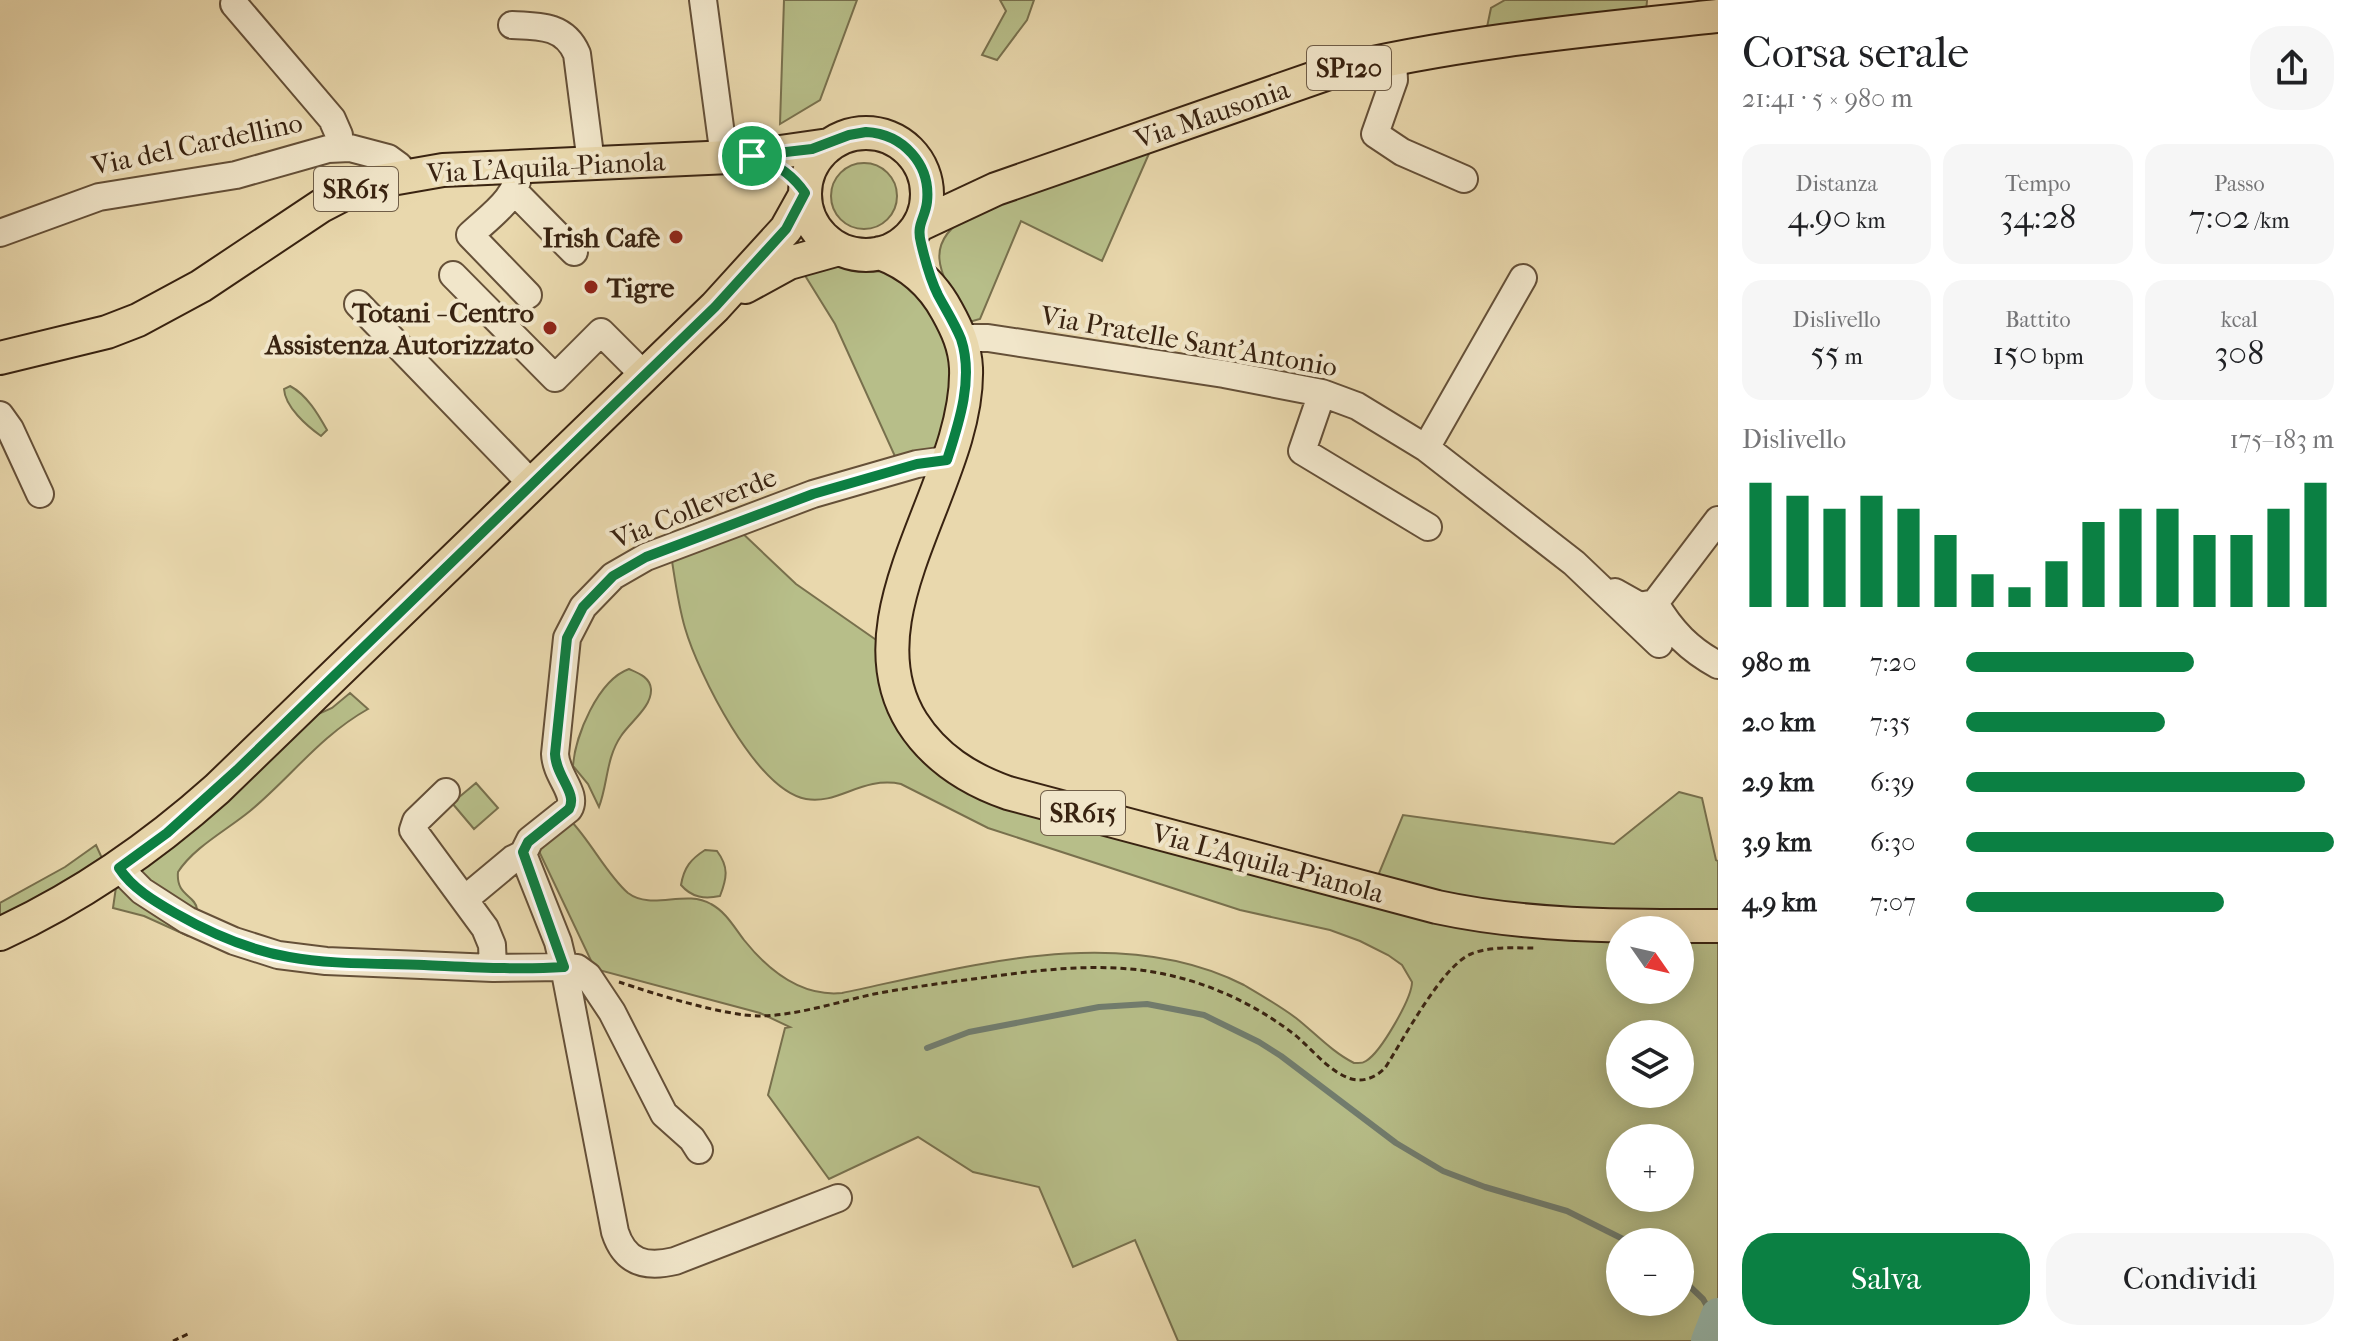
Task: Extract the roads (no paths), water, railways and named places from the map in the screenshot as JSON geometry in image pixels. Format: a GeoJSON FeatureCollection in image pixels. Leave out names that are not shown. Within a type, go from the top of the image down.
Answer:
{"type":"FeatureCollection","features":[{"type":"Feature","properties":{"kind":"main road","name":"Via Mausonia"},"geometry":{"type":"LineString","coordinates":[[918,225],[996,189],[1329,73],[1538,35],[1718,16]]}},
{"type":"Feature","properties":{"kind":"main road"},"geometry":{"type":"LineString","coordinates":[[0,934],[119,868],[167,833],[217,789],[715,307],[786,229],[805,194],[811,166],[829,145],[855,133],[882,134],[907,148],[923,170],[927,198],[918,225],[904,241],[880,253],[856,254],[839,249],[816,229],[808,213],[805,194]]}},
{"type":"Feature","properties":{"kind":"main road","name":"Via L'Aquila-Pianola"},"geometry":{"type":"LineString","coordinates":[[0,358],[107,332],[138,320],[201,286],[330,201],[369,184],[443,170],[516,179],[591,163],[738,157],[829,145]]}},
{"type":"Feature","properties":{"kind":"main road","name":"Via L'Aquila-Pianola"},"geometry":{"type":"LineString","coordinates":[[738,157],[781,169],[793,178],[805,194]]}},
{"type":"Feature","properties":{"kind":"main road","name":"Via Mausonia"},"geometry":{"type":"LineString","coordinates":[[923,170],[943,185],[996,189]]}},
{"type":"Feature","properties":{"kind":"main road","name":"Via L'Aquila-Pianola"},"geometry":{"type":"LineString","coordinates":[[918,225],[937,294],[960,338],[965,356],[965,384],[947,460],[902,595],[892,653],[898,691],[908,714],[927,742],[960,771],[1008,793],[1467,913],[1556,925],[1718,926]]}},
{"type":"Feature","properties":{"kind":"main road"},"geometry":{"type":"LineString","coordinates":[[715,307],[778,268],[839,249]]}},
{"type":"Feature","properties":{"kind":"main road","name":"Via L'Aquila-Pianola"},"geometry":{"type":"LineString","coordinates":[[880,253],[912,270],[937,294]]}},
{"type":"Feature","properties":{"kind":"street"},"geometry":{"type":"LineString","coordinates":[[703,0],[738,157]]}},
{"type":"Feature","properties":{"kind":"street"},"geometry":{"type":"LineString","coordinates":[[234,4],[332,119],[339,135],[339,148]]}},
{"type":"Feature","properties":{"kind":"street"},"geometry":{"type":"LineString","coordinates":[[512,25],[550,28],[564,35],[574,46],[591,163]]}},
{"type":"Feature","properties":{"kind":"street"},"geometry":{"type":"LineString","coordinates":[[1393,59],[1394,80],[1375,134],[1402,152],[1464,179]]}},
{"type":"Feature","properties":{"kind":"street","name":"Via del Cardellino"},"geometry":{"type":"LineString","coordinates":[[0,233],[99,197],[223,177],[296,156],[339,148],[388,158],[399,166],[403,176]]}},
{"type":"Feature","properties":{"kind":"street"},"geometry":{"type":"LineString","coordinates":[[528,295],[470,235],[516,179],[574,252]]}},
{"type":"Feature","properties":{"kind":"street"},"geometry":{"type":"LineString","coordinates":[[453,275],[555,378],[601,332],[644,375]]}},
{"type":"Feature","properties":{"kind":"street"},"geometry":{"type":"LineString","coordinates":[[1426,448],[1523,278]]}},
{"type":"Feature","properties":{"kind":"street"},"geometry":{"type":"LineString","coordinates":[[358,304],[532,484]]}},
{"type":"Feature","properties":{"kind":"street","name":"Via Pratelle Sant'Antonio"},"geometry":{"type":"LineString","coordinates":[[960,338],[988,338],[1224,374],[1322,393],[1357,406],[1426,448],[1599,585],[1659,644]]}},
{"type":"Feature","properties":{"kind":"street"},"geometry":{"type":"LineString","coordinates":[[1322,393],[1302,451],[1428,527]]}},
{"type":"Feature","properties":{"kind":"street"},"geometry":{"type":"LineString","coordinates":[[0,415],[10,429],[40,494]]}},
{"type":"Feature","properties":{"kind":"street","name":"Via Colleverde"},"geometry":{"type":"LineString","coordinates":[[523,854],[528,842],[569,809],[573,802],[555,758],[564,652],[577,616],[602,585],[637,561],[790,502],[892,471],[947,460]]}},
{"type":"Feature","properties":{"kind":"street"},"geometry":{"type":"LineString","coordinates":[[1599,585],[1636,605],[1655,603],[1718,520]]}},
{"type":"Feature","properties":{"kind":"street"},"geometry":{"type":"LineString","coordinates":[[1655,603],[1672,631],[1718,665]]}},
{"type":"Feature","properties":{"kind":"street"},"geometry":{"type":"LineString","coordinates":[[446,792],[413,827],[490,939],[493,968]]}},
{"type":"Feature","properties":{"kind":"street"},"geometry":{"type":"LineString","coordinates":[[465,899],[523,854],[561,951],[612,1012],[664,1114],[692,1139],[699,1150]]}},
{"type":"Feature","properties":{"kind":"street"},"geometry":{"type":"LineString","coordinates":[[119,868],[142,891],[187,920],[270,953],[326,961],[573,968]]}},
{"type":"Feature","properties":{"kind":"street"},"geometry":{"type":"LineString","coordinates":[[573,968],[615,1232],[626,1253],[649,1265],[675,1261],[838,1198]]}},
{"type":"Feature","properties":{"kind":"waterway"},"geometry":{"type":"LineString","coordinates":[[927,1048],[969,1032],[1099,1007],[1147,1004],[1204,1015],[1281,1056],[1396,1143],[1443,1171],[1567,1211],[1606,1230]]}},
{"type":"Feature","properties":{"kind":"waterway"},"geometry":{"type":"LineString","coordinates":[[1694,1290],[1715,1320]]}},
{"type":"Feature","properties":{"kind":"waterway"},"geometry":{"type":"LineString","coordinates":[[1708,1341],[1718,1315]]}},
{"type":"Feature","properties":{"kind":"place","name":"Irish Cafè"},"geometry":{"type":"Point","coordinates":[676,237]}},
{"type":"Feature","properties":{"kind":"place","name":"Tigre"},"geometry":{"type":"Point","coordinates":[591,287]}},
{"type":"Feature","properties":{"kind":"place","name":"Totani - Centro Assistenza Autorizzato"},"geometry":{"type":"Point","coordinates":[550,328]}}]}
